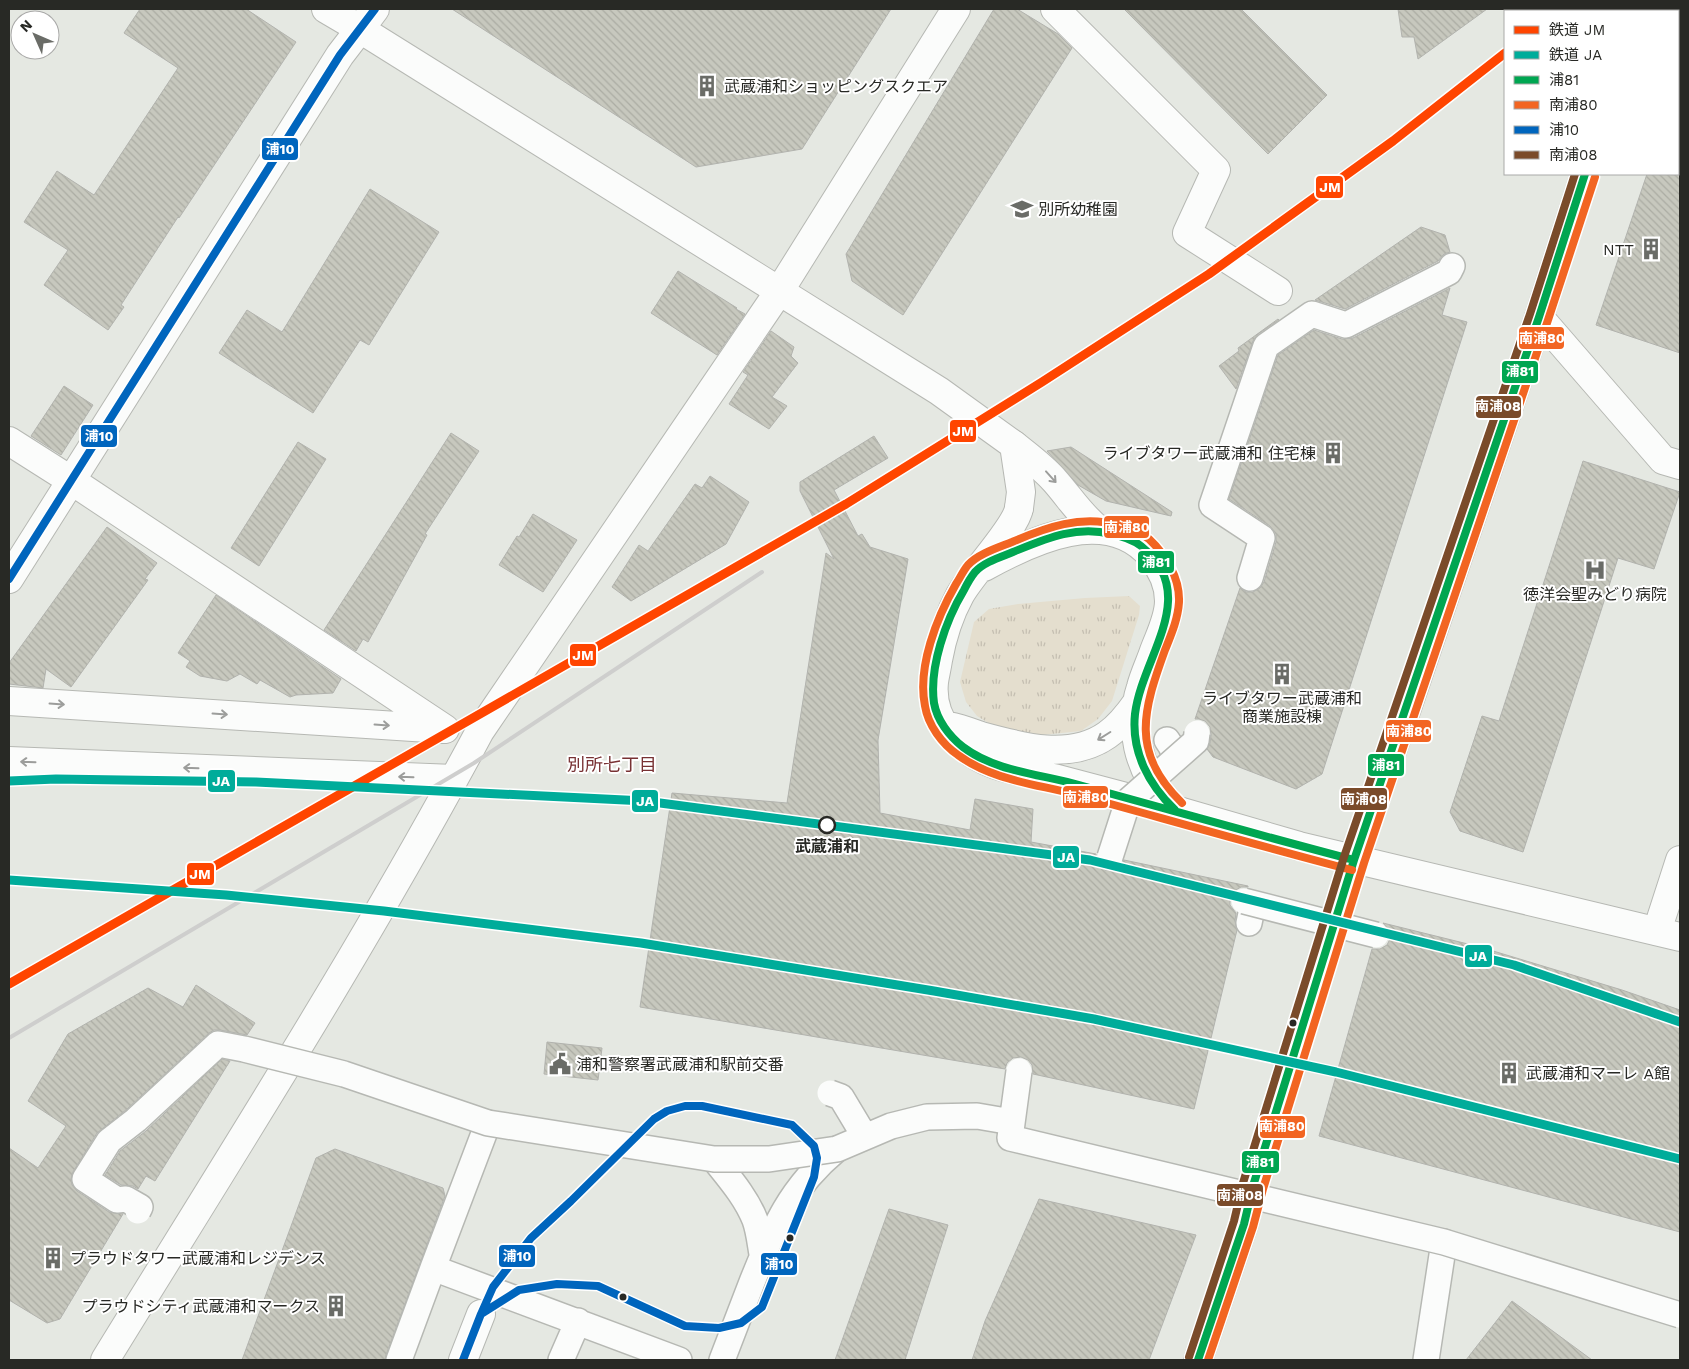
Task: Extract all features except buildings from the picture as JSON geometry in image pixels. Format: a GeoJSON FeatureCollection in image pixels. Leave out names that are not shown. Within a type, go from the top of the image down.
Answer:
{"type":"FeatureCollection","features":[{"type":"Feature","properties":{"kind":"street"},"geometry":{"type":"LineString","coordinates":[[326,9],[367,19],[780,290],[948,397],[1039,464],[1056,482],[1074,507],[1088,522],[1099,530]]}},
{"type":"Feature","properties":{"kind":"street"},"geometry":{"type":"LineString","coordinates":[[105,1360],[326,1002],[480,731],[780,290],[956,9]]}},
{"type":"Feature","properties":{"kind":"street"},"geometry":{"type":"LineString","coordinates":[[1056,9],[1216,170],[1187,234],[1278,291]]}},
{"type":"Feature","properties":{"kind":"street"},"geometry":{"type":"LineString","coordinates":[[9,579],[340,55],[367,19]]}},
{"type":"Feature","properties":{"kind":"street"},"geometry":{"type":"LineString","coordinates":[[1198,1360],[1244,1224],[1253,1186],[1354,860],[1411,696],[1585,175]]}},
{"type":"Feature","properties":{"kind":"street"},"geometry":{"type":"LineString","coordinates":[[1250,578],[1262,538],[1212,505],[1266,346],[1279,330],[1312,314],[1346,325],[1450,272],[1452,266]]}},
{"type":"Feature","properties":{"kind":"street"},"geometry":{"type":"LineString","coordinates":[[1538,317],[1663,460],[1680,465]]}},
{"type":"Feature","properties":{"kind":"street"},"geometry":{"type":"LineString","coordinates":[[9,441],[445,729]]}},
{"type":"Feature","properties":{"kind":"street"},"geometry":{"type":"LineString","coordinates":[[1014,445],[1021,492],[1018,514],[960,596],[947,624],[934,684],[934,702],[942,723],[948,733],[971,753],[993,764],[1176,810],[1299,846],[1668,934],[1680,860]]}},
{"type":"Feature","properties":{"kind":"street"},"geometry":{"type":"LineString","coordinates":[[976,571],[1001,557],[1046,538],[1072,532],[1099,530],[1126,537],[1143,548],[1159,567],[1167,584],[1169,601],[1166,620],[1140,688],[1136,714],[1136,742],[1144,766],[1155,788],[1176,810]]}},
{"type":"Feature","properties":{"kind":"street"},"geometry":{"type":"LineString","coordinates":[[9,701],[480,731]]}},
{"type":"Feature","properties":{"kind":"street"},"geometry":{"type":"LineString","coordinates":[[942,723],[1031,748],[1057,750],[1075,748],[1106,736],[1123,720],[1138,701]]}},
{"type":"Feature","properties":{"kind":"street"},"geometry":{"type":"LineString","coordinates":[[1110,857],[1128,801],[1187,741]]}},
{"type":"Feature","properties":{"kind":"street"},"geometry":{"type":"LineString","coordinates":[[9,761],[454,779]]}},
{"type":"Feature","properties":{"kind":"street"},"geometry":{"type":"LineString","coordinates":[[1249,910],[1376,935]]}},
{"type":"Feature","properties":{"kind":"street"},"geometry":{"type":"LineString","coordinates":[[138,1211],[140,1207],[126,1199],[117,1200],[85,1179],[110,1140],[136,1120],[218,1044],[344,1074],[488,1122],[714,1159],[769,1159],[853,1140],[891,1126],[927,1117],[977,1116],[1012,1122]]}},
{"type":"Feature","properties":{"kind":"street"},"geometry":{"type":"LineString","coordinates":[[1019,1071],[1010,1138],[1444,1242],[1680,1315]]}},
{"type":"Feature","properties":{"kind":"street"},"geometry":{"type":"LineString","coordinates":[[830,1093],[841,1096],[853,1140]]}},
{"type":"Feature","properties":{"kind":"street"},"geometry":{"type":"LineString","coordinates":[[722,1360],[762,1254],[774,1227],[797,1190],[807,1177],[853,1140],[893,1123],[929,1115],[977,1120],[1253,1186]]}},
{"type":"Feature","properties":{"kind":"street"},"geometry":{"type":"LineString","coordinates":[[399,1360],[488,1122]]}},
{"type":"Feature","properties":{"kind":"street"},"geometry":{"type":"LineString","coordinates":[[714,1159],[736,1186],[746,1203],[755,1221],[762,1254]]}},
{"type":"Feature","properties":{"kind":"street"},"geometry":{"type":"LineString","coordinates":[[1426,1360],[1444,1242]]}},
{"type":"Feature","properties":{"kind":"street"},"geometry":{"type":"LineString","coordinates":[[433,1268],[679,1360]]}},
{"type":"Feature","properties":{"kind":"street"},"geometry":{"type":"LineString","coordinates":[[463,1360],[481,1314]]}},
{"type":"Feature","properties":{"kind":"street"},"geometry":{"type":"LineString","coordinates":[[561,1360],[578,1321]]}},
{"type":"Feature","properties":{"kind":"green space"},"geometry":{"type":"Polygon","coordinates":[[[1129,596],[1140,606],[1139,615],[1112,701],[1098,719],[1081,731],[1032,736],[1000,730],[977,716],[966,702],[960,682],[974,622],[989,609],[1018,604],[1129,596]]]}},
{"type":"Feature","properties":{"kind":"railway"},"geometry":{"type":"LineString","coordinates":[[9,1038],[474,763],[762,572]]}},
{"type":"Feature","properties":{"kind":"rail line","name":"JM"},"geometry":{"type":"LineString","coordinates":[[9,984],[846,504],[1042,382],[1209,274],[1393,141],[1504,54]]}},
{"type":"Feature","properties":{"kind":"rail line","name":"JA"},"geometry":{"type":"LineString","coordinates":[[9,781],[56,779],[256,782],[645,801],[1090,860],[1514,965],[1680,1022]]}},
{"type":"Feature","properties":{"kind":"rail line","name":"JA"},"geometry":{"type":"LineString","coordinates":[[9,880],[226,895],[384,911],[641,943],[934,991],[1094,1019],[1336,1072],[1680,1159]]}},
{"type":"Feature","properties":{"kind":"transit line","name":"浦10"},"geometry":{"type":"LineString","coordinates":[[9,579],[340,55],[375,9]]}},
{"type":"Feature","properties":{"kind":"transit line","name":"南浦08"},"geometry":{"type":"LineString","coordinates":[[1189,1357],[1234,1221],[1243,1183],[1344,857],[1530,314],[1575,175]]}},
{"type":"Feature","properties":{"kind":"transit line","name":"浦81"},"geometry":{"type":"LineString","coordinates":[[1198,1360],[1244,1224],[1253,1186],[1354,860],[1539,317],[1585,175]]}},
{"type":"Feature","properties":{"kind":"transit line","name":"南浦80"},"geometry":{"type":"LineString","coordinates":[[1208,1360],[1253,1227],[1263,1189],[1364,863],[1595,177]]}},
{"type":"Feature","properties":{"kind":"transit line","name":"南浦80"},"geometry":{"type":"LineString","coordinates":[[1182,803],[1165,784],[1154,766],[1148,748],[1146,730],[1151,692],[1174,627],[1179,602],[1177,584],[1171,567],[1155,545],[1142,534],[1119,525],[1105,522],[1077,522],[1051,527],[988,552],[972,561],[963,572],[942,612],[930,643],[924,675],[923,691],[929,720],[941,740],[952,751],[986,771],[1016,781],[1078,795],[1352,870]]}},
{"type":"Feature","properties":{"kind":"transit line","name":"浦81"},"geometry":{"type":"LineString","coordinates":[[1175,810],[1157,790],[1144,767],[1136,742],[1135,728],[1135,714],[1140,692],[1164,627],[1168,605],[1167,585],[1159,565],[1141,546],[1130,540],[1111,534],[1085,531],[1073,532],[1037,542],[993,560],[979,568],[957,602],[945,629],[934,674],[934,703],[938,716],[948,733],[963,747],[990,762],[1004,767],[1064,781],[1354,860]]}},
{"type":"Feature","properties":{"kind":"transit line","name":"浦10"},"geometry":{"type":"LineString","coordinates":[[685,1106],[702,1106],[792,1125],[814,1146],[817,1158],[814,1177],[762,1307],[741,1323],[719,1328],[685,1326],[598,1286],[557,1284],[519,1290],[481,1314],[493,1287],[531,1238],[654,1119],[667,1111],[685,1106]]}},
{"type":"Feature","properties":{"kind":"transit line","name":"浦10"},"geometry":{"type":"LineString","coordinates":[[463,1360],[481,1314]]}},
{"type":"Feature","properties":{"kind":"place","name":"武蔵浦和ショッピングスクエア"},"geometry":{"type":"Point","coordinates":[707,86]}},
{"type":"Feature","properties":{"kind":"place","name":"別所幼稚園"},"geometry":{"type":"Point","coordinates":[1022,209]}},
{"type":"Feature","properties":{"kind":"place","name":"NTT"},"geometry":{"type":"Point","coordinates":[1651,249]}},
{"type":"Feature","properties":{"kind":"place","name":"ライブタワー武蔵浦和 住宅棟"},"geometry":{"type":"Point","coordinates":[1333,453]}},
{"type":"Feature","properties":{"kind":"place","name":"徳洋会聖みどり病院"},"geometry":{"type":"Point","coordinates":[1595,570]}},
{"type":"Feature","properties":{"kind":"place","name":"ライブタワー武蔵浦和 商業施設棟"},"geometry":{"type":"Point","coordinates":[1282,674]}},
{"type":"Feature","properties":{"kind":"place","name":"武蔵浦和"},"geometry":{"type":"Point","coordinates":[827,825]}},
{"type":"Feature","properties":{"kind":"place","name":"浦和警察署武蔵浦和駅前交番"},"geometry":{"type":"Point","coordinates":[560,1064]}},
{"type":"Feature","properties":{"kind":"place","name":"武蔵浦和マーレ A館"},"geometry":{"type":"Point","coordinates":[1509,1073]}},
{"type":"Feature","properties":{"kind":"place","name":"プラウドタワー武蔵浦和レジデンス"},"geometry":{"type":"Point","coordinates":[53,1258]}},
{"type":"Feature","properties":{"kind":"place","name":"プラウドシティ武蔵浦和マークス"},"geometry":{"type":"Point","coordinates":[336,1306]}},
{"type":"Feature","properties":{"kind":"district","name":"別所七丁目"},"geometry":{"type":"Point","coordinates":[612,765]}}]}
